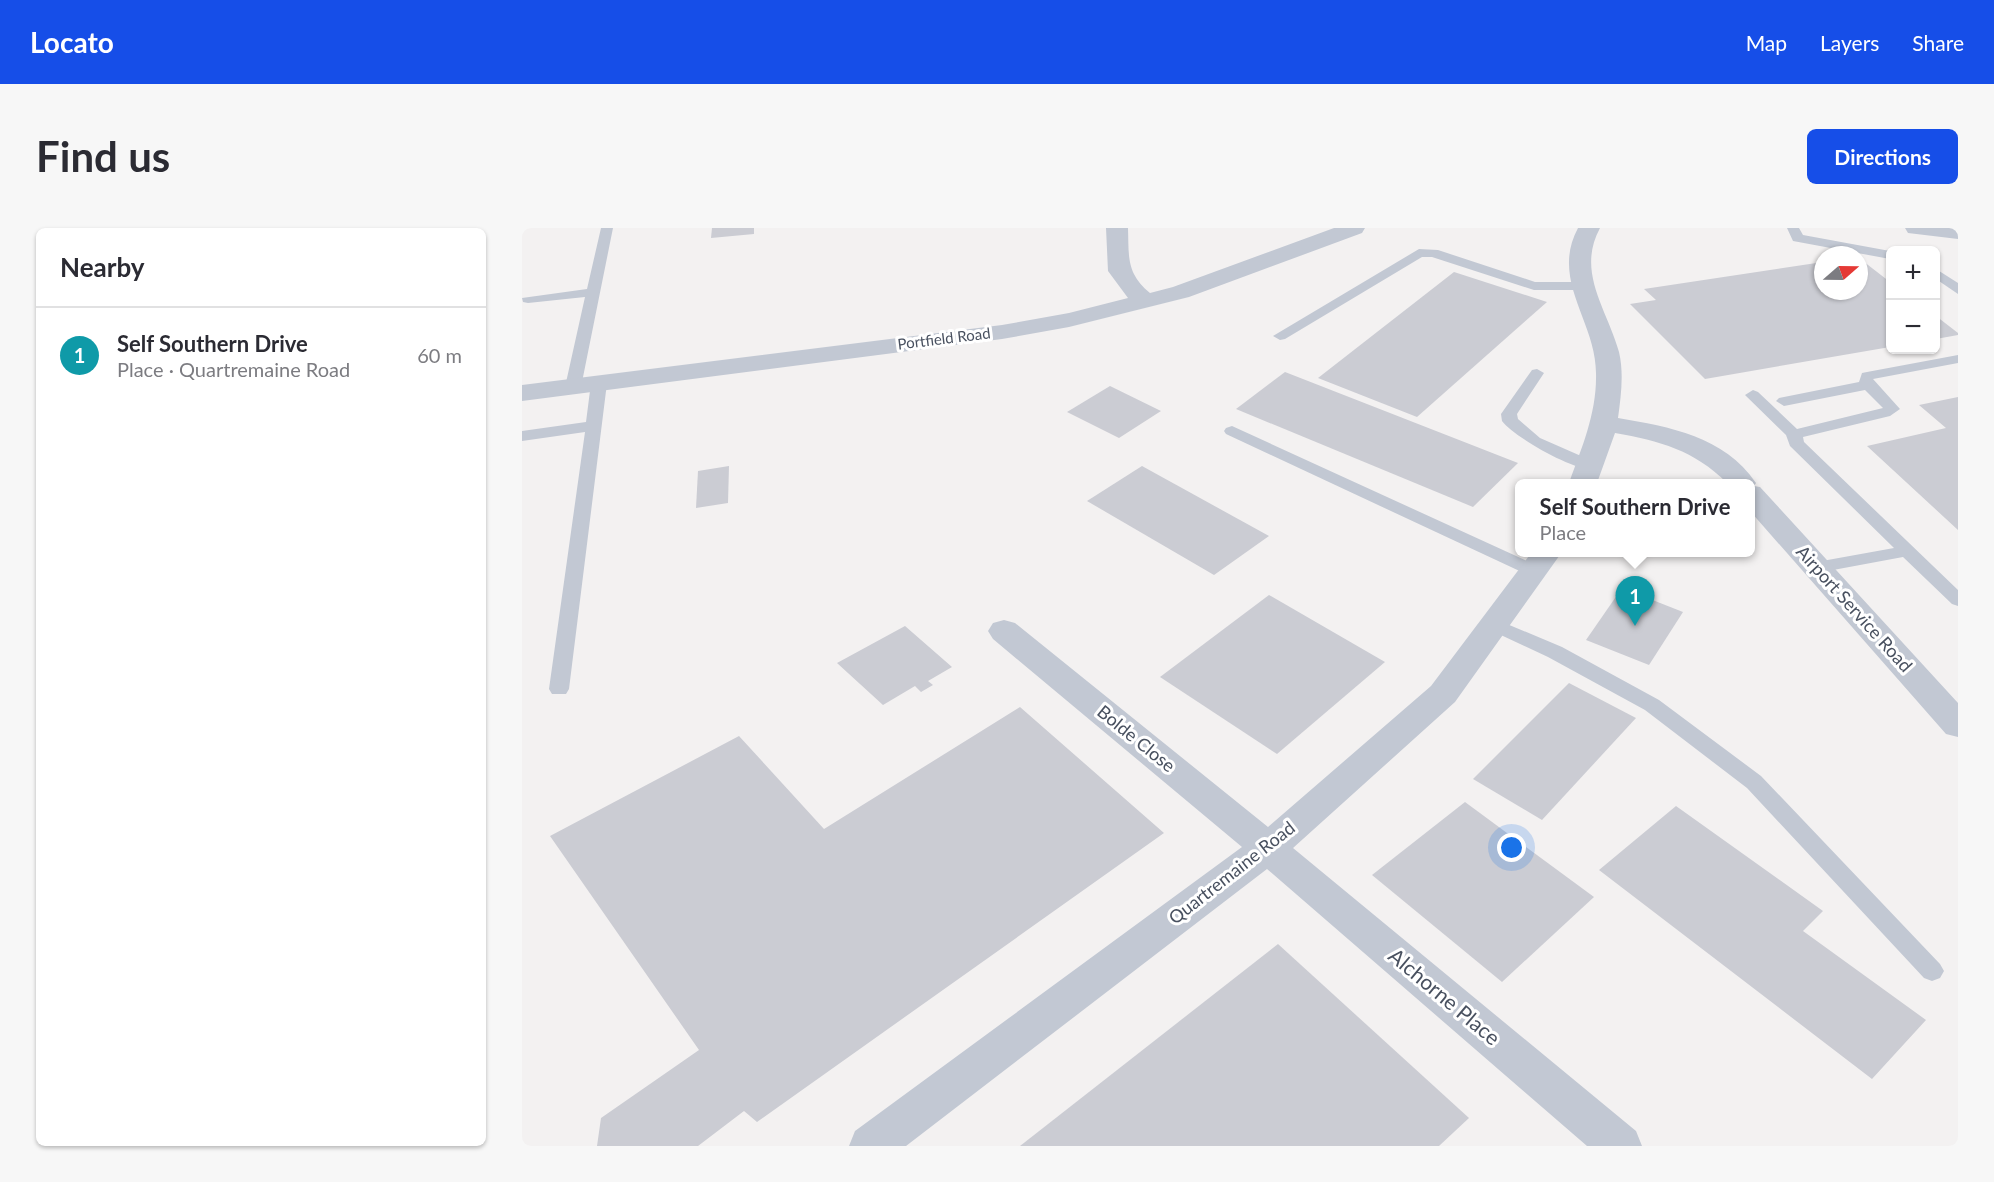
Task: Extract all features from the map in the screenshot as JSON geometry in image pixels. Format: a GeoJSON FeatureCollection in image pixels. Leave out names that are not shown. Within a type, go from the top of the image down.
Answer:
{"type":"FeatureCollection","features":[{"type":"Feature","properties":{"kind":"street"},"geometry":{"type":"LineString","coordinates":[[1117,228],[1118,268],[1124,283],[1147,302]]}},
{"type":"Feature","properties":{"kind":"street","name":"Portfield Road"},"geometry":{"type":"LineString","coordinates":[[522,393],[1002,332],[1147,302],[1181,292],[1354,228]]}},
{"type":"Feature","properties":{"kind":"street"},"geometry":{"type":"LineString","coordinates":[[1587,475],[1604,423],[1610,371],[1601,329],[1577,261],[1578,248],[1589,228]]}},
{"type":"Feature","properties":{"kind":"street"},"geometry":{"type":"LineString","coordinates":[[1916,228],[1958,233]]}},
{"type":"Feature","properties":{"kind":"street","name":"Airport Service Road"},"geometry":{"type":"LineString","coordinates":[[1604,423],[1667,435],[1699,444],[1722,461],[1737,479]]}},
{"type":"Feature","properties":{"kind":"street","name":"Airport Service Road"},"geometry":{"type":"LineString","coordinates":[[1755,500],[1818,567],[1958,725]]}},
{"type":"Feature","properties":{"kind":"street","name":"Quartremaine Road"},"geometry":{"type":"LineString","coordinates":[[879,1144],[1268,848],[1443,694],[1546,558]]}},
{"type":"Feature","properties":{"kind":"street","name":"Bolde Close"},"geometry":{"type":"LineString","coordinates":[[1004,631],[1268,848]]}},
{"type":"Feature","properties":{"kind":"street","name":"Alchorne Place"},"geometry":{"type":"LineString","coordinates":[[1268,848],[1620,1146]]}},
{"type":"Feature","properties":{"kind":"lane"},"geometry":{"type":"LineString","coordinates":[[573,387],[607,228]]}},
{"type":"Feature","properties":{"kind":"lane"},"geometry":{"type":"LineString","coordinates":[[1793,228],[1798,238],[1886,254]]}},
{"type":"Feature","properties":{"kind":"lane"},"geometry":{"type":"LineString","coordinates":[[1280,336],[1419,253],[1433,253],[1534,286],[1584,286]]}},
{"type":"Feature","properties":{"kind":"lane"},"geometry":{"type":"LineString","coordinates":[[1940,277],[1958,290]]}},
{"type":"Feature","properties":{"kind":"lane"},"geometry":{"type":"LineString","coordinates":[[528,299],[594,292]]}},
{"type":"Feature","properties":{"kind":"lane"},"geometry":{"type":"LineString","coordinates":[[1794,434],[1885,413],[1892,409],[1864,381],[1867,376],[1958,359]]}},
{"type":"Feature","properties":{"kind":"lane"},"geometry":{"type":"LineString","coordinates":[[1537,373],[1509,414],[1510,421],[1534,441],[1587,475]]}},
{"type":"Feature","properties":{"kind":"lane"},"geometry":{"type":"LineString","coordinates":[[559,690],[599,383]]}},
{"type":"Feature","properties":{"kind":"lane"},"geometry":{"type":"LineString","coordinates":[[1784,401],[1869,385]]}},
{"type":"Feature","properties":{"kind":"lane"},"geometry":{"type":"LineString","coordinates":[[1753,395],[1794,434],[1796,443],[1958,600]]}},
{"type":"Feature","properties":{"kind":"lane"},"geometry":{"type":"LineString","coordinates":[[522,436],[593,426]]}},
{"type":"Feature","properties":{"kind":"lane"},"geometry":{"type":"LineString","coordinates":[[1232,431],[1515,545]]}},
{"type":"Feature","properties":{"kind":"lane"},"geometry":{"type":"LineString","coordinates":[[1818,567],[1905,551]]}},
{"type":"Feature","properties":{"kind":"lane"},"geometry":{"type":"LineString","coordinates":[[1495,625],[1555,651],[1652,705],[1754,782],[1932,971]]}},
{"type":"Feature","properties":{"kind":"building"},"geometry":{"type":"Polygon","coordinates":[[[712,228],[754,228],[754,234],[711,238],[712,228]]]}},
{"type":"Feature","properties":{"kind":"building"},"geometry":{"type":"Polygon","coordinates":[[[1814,263],[1814,300],[1868,300],[1868,265],[1886,279],[1886,348],[1705,379],[1630,304],[1656,300],[1644,289],[1814,263]]]}},
{"type":"Feature","properties":{"kind":"building"},"geometry":{"type":"Polygon","coordinates":[[[1454,272],[1547,302],[1417,417],[1318,378],[1454,272]]]}},
{"type":"Feature","properties":{"kind":"building"},"geometry":{"type":"Polygon","coordinates":[[[1940,319],[1958,333],[1958,335],[1940,338],[1940,319]]]}},
{"type":"Feature","properties":{"kind":"building"},"geometry":{"type":"Polygon","coordinates":[[[1285,372],[1518,463],[1473,507],[1236,409],[1285,372]]]}},
{"type":"Feature","properties":{"kind":"building"},"geometry":{"type":"Polygon","coordinates":[[[1110,386],[1161,411],[1119,438],[1067,412],[1110,386]]]}},
{"type":"Feature","properties":{"kind":"building"},"geometry":{"type":"Polygon","coordinates":[[[1958,397],[1958,530],[1867,446],[1946,428],[1919,405],[1958,397]]]}},
{"type":"Feature","properties":{"kind":"building"},"geometry":{"type":"Polygon","coordinates":[[[729,466],[728,503],[696,508],[698,471],[729,466]]]}},
{"type":"Feature","properties":{"kind":"building"},"geometry":{"type":"Polygon","coordinates":[[[1142,466],[1269,536],[1214,575],[1087,501],[1142,466]]]}},
{"type":"Feature","properties":{"kind":"building"},"geometry":{"type":"Polygon","coordinates":[[[1622,588],[1683,612],[1649,665],[1586,640],[1622,588]]]}},
{"type":"Feature","properties":{"kind":"building"},"geometry":{"type":"Polygon","coordinates":[[[1269,595],[1385,662],[1277,754],[1160,677],[1269,595]]]}},
{"type":"Feature","properties":{"kind":"building"},"geometry":{"type":"Polygon","coordinates":[[[905,626],[952,667],[928,681],[933,685],[921,692],[915,686],[883,705],[837,663],[905,626]]]}},
{"type":"Feature","properties":{"kind":"building"},"geometry":{"type":"Polygon","coordinates":[[[1569,683],[1636,718],[1542,820],[1473,779],[1569,683]]]}},
{"type":"Feature","properties":{"kind":"building"},"geometry":{"type":"Polygon","coordinates":[[[1020,707],[1164,833],[757,1122],[744,1111],[698,1146],[597,1146],[601,1118],[699,1050],[550,836],[739,736],[824,829],[1020,707]]]}},
{"type":"Feature","properties":{"kind":"building"},"geometry":{"type":"Polygon","coordinates":[[[1465,802],[1594,897],[1502,982],[1372,875],[1465,802]]]}},
{"type":"Feature","properties":{"kind":"building"},"geometry":{"type":"Polygon","coordinates":[[[1676,806],[1823,911],[1803,931],[1926,1020],[1872,1079],[1599,870],[1676,806]]]}},
{"type":"Feature","properties":{"kind":"building"},"geometry":{"type":"Polygon","coordinates":[[[1278,944],[1469,1118],[1439,1146],[1020,1146],[1278,944]]]}},
{"type":"Feature","properties":{"kind":"place","name":"Self Southern Drive"},"geometry":{"type":"Point","coordinates":[1635,626]}}]}
